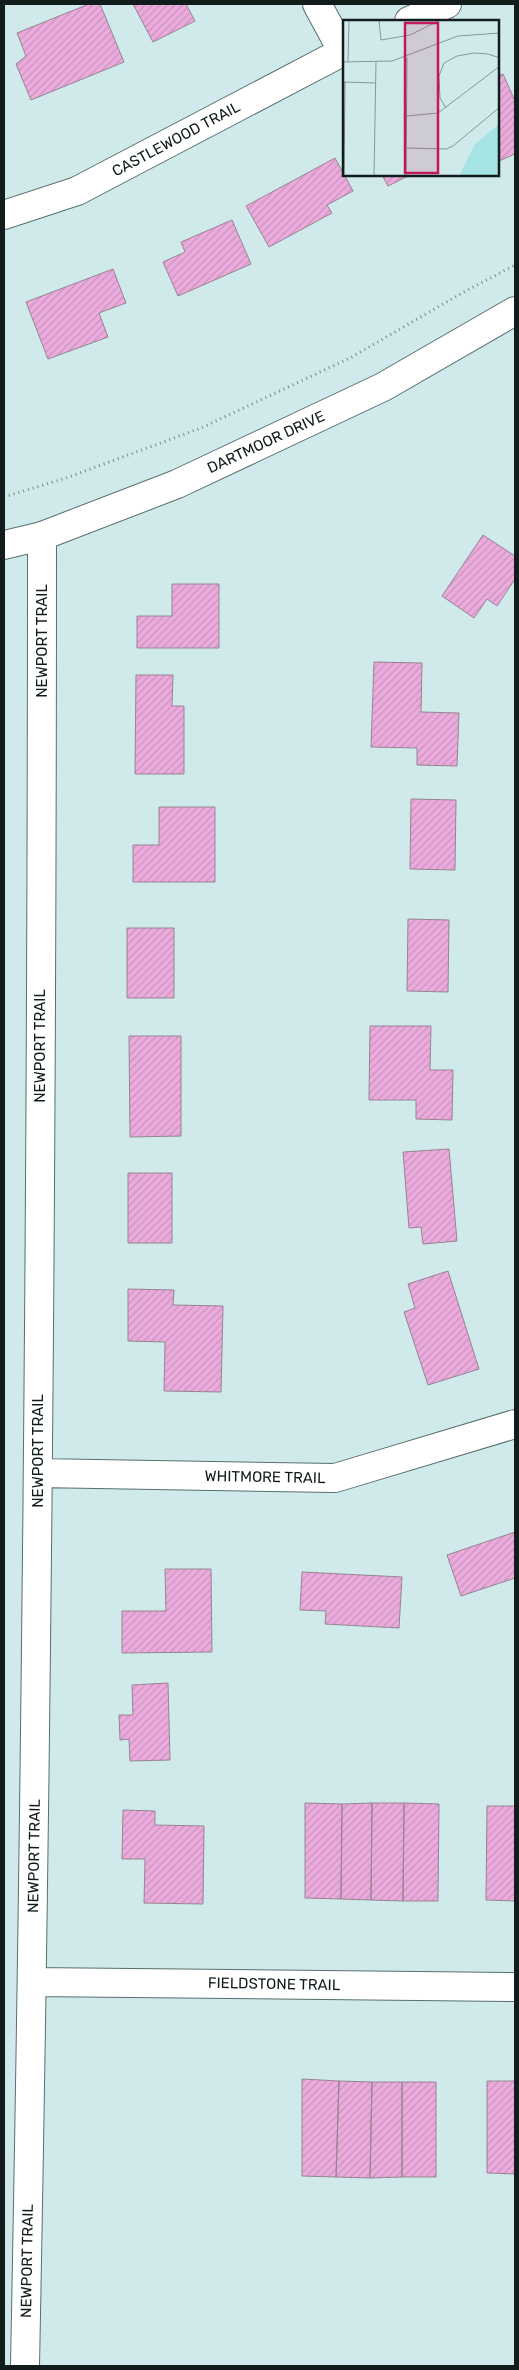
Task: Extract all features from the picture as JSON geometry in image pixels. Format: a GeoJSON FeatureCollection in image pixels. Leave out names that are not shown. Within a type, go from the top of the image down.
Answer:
{"type":"FeatureCollection","features":[{"type":"Feature","properties":{"kind":"street"},"geometry":{"type":"LineString","coordinates":[[318,4],[343,51]]}},
{"type":"Feature","properties":{"kind":"street"},"geometry":{"type":"LineString","coordinates":[[411,20],[447,4]]}},
{"type":"Feature","properties":{"kind":"street","name":"CASTLEWOOD TRAIL"},"geometry":{"type":"LineString","coordinates":[[4,215],[78,191],[343,51]]}},
{"type":"Feature","properties":{"kind":"street","name":"DARTMOOR DRIVE"},"geometry":{"type":"LineString","coordinates":[[4,545],[42,536],[177,484],[383,387],[515,311]]}},
{"type":"Feature","properties":{"kind":"street","name":"NEWPORT TRAIL"},"geometry":{"type":"LineString","coordinates":[[24,2366],[32,1982],[38,1473],[42,536]]}},
{"type":"Feature","properties":{"kind":"street","name":"WHITMORE TRAIL"},"geometry":{"type":"LineString","coordinates":[[38,1473],[334,1478],[515,1424]]}},
{"type":"Feature","properties":{"kind":"street","name":"FIELDSTONE TRAIL"},"geometry":{"type":"LineString","coordinates":[[32,1982],[515,1987]]}},
{"type":"Feature","properties":{"kind":"path"},"geometry":{"type":"LineString","coordinates":[[4,497],[66,478],[202,428],[352,357],[462,292],[515,265]]}},
{"type":"Feature","properties":{"kind":"building"},"geometry":{"type":"Polygon","coordinates":[[[89,4],[100,4],[124,62],[31,100],[16,64],[26,56],[17,33],[89,4]]]}},
{"type":"Feature","properties":{"kind":"building"},"geometry":{"type":"Polygon","coordinates":[[[133,4],[186,4],[195,21],[153,42],[133,4]]]}},
{"type":"Feature","properties":{"kind":"building"},"geometry":{"type":"Polygon","coordinates":[[[503,74],[515,101],[515,154],[499,161],[499,76],[503,74]]]}},
{"type":"Feature","properties":{"kind":"building"},"geometry":{"type":"Polygon","coordinates":[[[335,158],[343,176],[345,176],[353,191],[327,205],[332,213],[269,247],[246,206],[335,158]]]}},
{"type":"Feature","properties":{"kind":"building"},"geometry":{"type":"Polygon","coordinates":[[[383,176],[408,176],[388,186],[383,176]]]}},
{"type":"Feature","properties":{"kind":"building"},"geometry":{"type":"Polygon","coordinates":[[[232,220],[251,264],[178,296],[163,262],[185,252],[181,242],[232,220]]]}},
{"type":"Feature","properties":{"kind":"building"},"geometry":{"type":"Polygon","coordinates":[[[113,269],[126,303],[99,313],[108,337],[48,359],[26,302],[113,269]]]}},
{"type":"Feature","properties":{"kind":"building"},"geometry":{"type":"Polygon","coordinates":[[[483,535],[515,556],[515,579],[497,606],[487,599],[474,618],[442,596],[483,535]]]}},
{"type":"Feature","properties":{"kind":"building"},"geometry":{"type":"Polygon","coordinates":[[[172,584],[219,584],[219,648],[137,648],[137,616],[172,616],[172,584]]]}},
{"type":"Feature","properties":{"kind":"building"},"geometry":{"type":"Polygon","coordinates":[[[374,662],[422,663],[421,712],[459,713],[457,766],[417,765],[417,748],[371,747],[374,662]]]}},
{"type":"Feature","properties":{"kind":"building"},"geometry":{"type":"Polygon","coordinates":[[[136,675],[173,675],[172,706],[184,706],[184,774],[135,774],[136,675]]]}},
{"type":"Feature","properties":{"kind":"building"},"geometry":{"type":"Polygon","coordinates":[[[411,799],[456,800],[455,870],[410,869],[411,799]]]}},
{"type":"Feature","properties":{"kind":"building"},"geometry":{"type":"Polygon","coordinates":[[[159,807],[215,807],[215,882],[133,882],[133,845],[159,845],[159,807]]]}},
{"type":"Feature","properties":{"kind":"building"},"geometry":{"type":"Polygon","coordinates":[[[408,919],[449,920],[448,992],[407,991],[408,919]]]}},
{"type":"Feature","properties":{"kind":"building"},"geometry":{"type":"Polygon","coordinates":[[[127,928],[174,928],[174,998],[127,998],[127,928]]]}},
{"type":"Feature","properties":{"kind":"building"},"geometry":{"type":"Polygon","coordinates":[[[370,1026],[431,1026],[430,1070],[453,1070],[452,1120],[416,1119],[416,1100],[369,1100],[370,1026]]]}},
{"type":"Feature","properties":{"kind":"building"},"geometry":{"type":"Polygon","coordinates":[[[129,1036],[181,1036],[181,1136],[130,1137],[129,1036]]]}},
{"type":"Feature","properties":{"kind":"building"},"geometry":{"type":"Polygon","coordinates":[[[449,1149],[457,1241],[423,1244],[421,1227],[409,1228],[403,1152],[449,1149]]]}},
{"type":"Feature","properties":{"kind":"building"},"geometry":{"type":"Polygon","coordinates":[[[128,1173],[172,1173],[172,1243],[128,1243],[128,1173]]]}},
{"type":"Feature","properties":{"kind":"building"},"geometry":{"type":"Polygon","coordinates":[[[448,1271],[479,1369],[428,1385],[404,1312],[415,1308],[408,1284],[448,1271]]]}},
{"type":"Feature","properties":{"kind":"building"},"geometry":{"type":"Polygon","coordinates":[[[128,1289],[174,1290],[173,1305],[223,1306],[221,1392],[164,1391],[165,1342],[128,1341],[128,1289]]]}},
{"type":"Feature","properties":{"kind":"building"},"geometry":{"type":"Polygon","coordinates":[[[515,1532],[515,1578],[461,1596],[447,1555],[515,1532]]]}},
{"type":"Feature","properties":{"kind":"building"},"geometry":{"type":"Polygon","coordinates":[[[165,1569],[211,1569],[212,1652],[122,1653],[122,1611],[166,1611],[165,1569]]]}},
{"type":"Feature","properties":{"kind":"building"},"geometry":{"type":"Polygon","coordinates":[[[302,1572],[402,1577],[399,1628],[325,1624],[326,1611],[300,1610],[302,1572]]]}},
{"type":"Feature","properties":{"kind":"building"},"geometry":{"type":"Polygon","coordinates":[[[168,1683],[170,1760],[130,1761],[129,1739],[120,1740],[119,1715],[133,1715],[132,1685],[168,1683]]]}},
{"type":"Feature","properties":{"kind":"building"},"geometry":{"type":"Polygon","coordinates":[[[305,1803],[342,1804],[341,1899],[305,1898],[305,1803]]]}},
{"type":"Feature","properties":{"kind":"building"},"geometry":{"type":"Polygon","coordinates":[[[372,1803],[371,1900],[341,1899],[342,1804],[372,1803]]]}},
{"type":"Feature","properties":{"kind":"building"},"geometry":{"type":"Polygon","coordinates":[[[372,1803],[404,1803],[403,1901],[371,1900],[372,1803]]]}},
{"type":"Feature","properties":{"kind":"building"},"geometry":{"type":"Polygon","coordinates":[[[404,1803],[439,1804],[438,1901],[403,1901],[404,1803]]]}},
{"type":"Feature","properties":{"kind":"building"},"geometry":{"type":"Polygon","coordinates":[[[487,1806],[515,1806],[515,1901],[486,1900],[487,1806]]]}},
{"type":"Feature","properties":{"kind":"building"},"geometry":{"type":"Polygon","coordinates":[[[123,1810],[155,1811],[155,1825],[204,1826],[203,1904],[144,1903],[145,1859],[122,1859],[123,1810]]]}},
{"type":"Feature","properties":{"kind":"building"},"geometry":{"type":"Polygon","coordinates":[[[302,2079],[339,2081],[336,2177],[302,2176],[302,2079]]]}},
{"type":"Feature","properties":{"kind":"building"},"geometry":{"type":"Polygon","coordinates":[[[339,2081],[372,2082],[370,2178],[336,2177],[339,2081]]]}},
{"type":"Feature","properties":{"kind":"building"},"geometry":{"type":"Polygon","coordinates":[[[487,2081],[515,2081],[515,2174],[487,2173],[487,2081]]]}},
{"type":"Feature","properties":{"kind":"building"},"geometry":{"type":"Polygon","coordinates":[[[372,2082],[402,2082],[402,2177],[370,2178],[372,2082]]]}},
{"type":"Feature","properties":{"kind":"building"},"geometry":{"type":"Polygon","coordinates":[[[402,2082],[436,2082],[436,2177],[402,2177],[402,2082]]]}}]}
